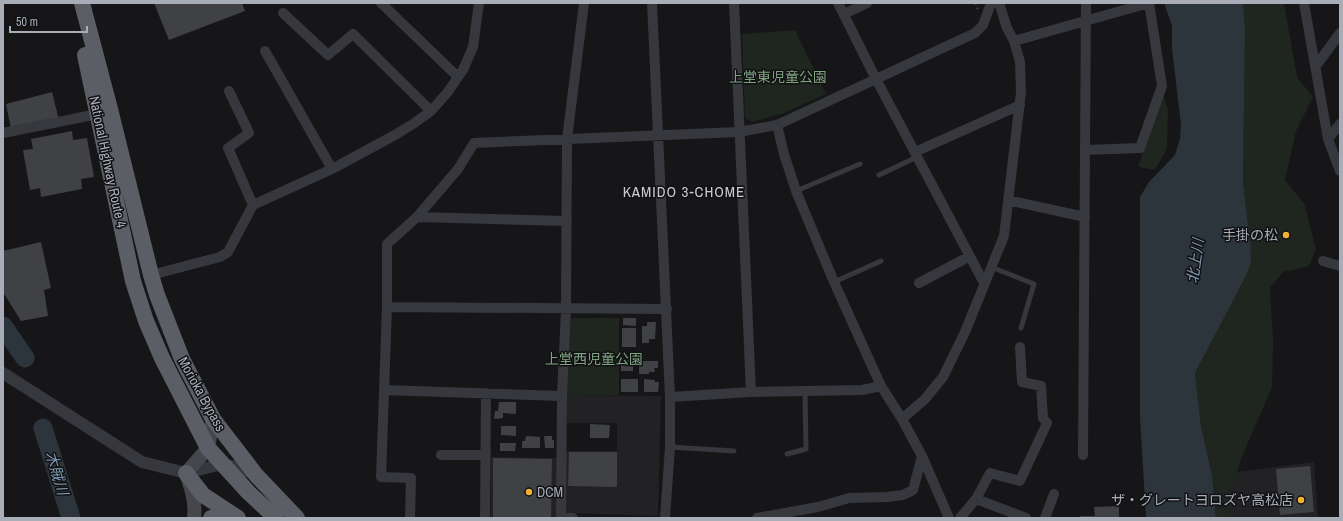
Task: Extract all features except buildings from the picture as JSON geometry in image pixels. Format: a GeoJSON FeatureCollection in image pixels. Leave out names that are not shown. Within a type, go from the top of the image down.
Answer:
{"type":"FeatureCollection","features":[{"type":"Feature","properties":{"kind":"highway","name":"National Highway Route 4"},"geometry":{"type":"LineString","coordinates":[[73,3],[133,281],[146,321]]}},
{"type":"Feature","properties":{"kind":"highway","name":"National Highway Route 4"},"geometry":{"type":"LineString","coordinates":[[82,3],[157,295]]}},
{"type":"Feature","properties":{"kind":"highway","name":"Morioka Bypass"},"geometry":{"type":"LineString","coordinates":[[157,295],[182,360],[213,419],[256,475],[297,518]]}},
{"type":"Feature","properties":{"kind":"highway","name":"Morioka Bypass"},"geometry":{"type":"LineString","coordinates":[[146,321],[162,358],[208,448],[249,493],[276,518]]}},
{"type":"Feature","properties":{"kind":"highway"},"geometry":{"type":"LineString","coordinates":[[186,473],[203,495],[238,518]]}},
{"type":"Feature","properties":{"kind":"highway"},"geometry":{"type":"LineString","coordinates":[[211,518],[227,516],[230,518]]}},
{"type":"Feature","properties":{"kind":"main road"},"geometry":{"type":"LineString","coordinates":[[194,518],[194,495],[186,473],[208,448],[213,419]]}},
{"type":"Feature","properties":{"kind":"street"},"geometry":{"type":"LineString","coordinates":[[381,3],[458,77]]}},
{"type":"Feature","properties":{"kind":"street"},"geometry":{"type":"LineString","coordinates":[[151,275],[220,257],[228,252],[253,205],[332,169],[401,132],[431,111],[447,93],[463,70],[473,47],[479,3]]}},
{"type":"Feature","properties":{"kind":"street"},"geometry":{"type":"LineString","coordinates":[[573,518],[561,518],[562,396],[566,308],[567,139],[584,3]]}},
{"type":"Feature","properties":{"kind":"street"},"geometry":{"type":"LineString","coordinates":[[652,3],[670,396],[670,447],[665,518]]}},
{"type":"Feature","properties":{"kind":"street"},"geometry":{"type":"LineString","coordinates":[[734,3],[751,392]]}},
{"type":"Feature","properties":{"kind":"street"},"geometry":{"type":"LineString","coordinates":[[838,3],[876,79],[984,283]]}},
{"type":"Feature","properties":{"kind":"street"},"geometry":{"type":"LineString","coordinates":[[844,14],[867,3]]}},
{"type":"Feature","properties":{"kind":"street"},"geometry":{"type":"LineString","coordinates":[[410,518],[411,478],[382,477],[387,307],[387,244],[417,217],[458,169],[474,143],[739,132],[777,125],[975,33],[983,25],[991,3]]}},
{"type":"Feature","properties":{"kind":"street"},"geometry":{"type":"LineString","coordinates":[[902,419],[925,399],[943,378],[965,332],[1004,236],[1021,92],[1020,62],[1014,41],[1007,28],[999,3]]}},
{"type":"Feature","properties":{"kind":"street"},"geometry":{"type":"LineString","coordinates":[[1083,455],[1086,3]]}},
{"type":"Feature","properties":{"kind":"street"},"geometry":{"type":"LineString","coordinates":[[1014,41],[1086,22],[1149,3],[1162,86],[1140,148],[1085,150]]}},
{"type":"Feature","properties":{"kind":"street"},"geometry":{"type":"LineString","coordinates":[[1304,3],[1328,139],[1340,171]]}},
{"type":"Feature","properties":{"kind":"street"},"geometry":{"type":"LineString","coordinates":[[283,13],[328,55],[353,34],[431,111]]}},
{"type":"Feature","properties":{"kind":"street"},"geometry":{"type":"LineString","coordinates":[[1316,66],[1340,33]]}},
{"type":"Feature","properties":{"kind":"street"},"geometry":{"type":"LineString","coordinates":[[265,51],[332,169]]}},
{"type":"Feature","properties":{"kind":"street"},"geometry":{"type":"LineString","coordinates":[[229,91],[250,133],[228,148],[253,205]]}},
{"type":"Feature","properties":{"kind":"street"},"geometry":{"type":"LineString","coordinates":[[916,155],[1020,105]]}},
{"type":"Feature","properties":{"kind":"street"},"geometry":{"type":"LineString","coordinates":[[3,133],[98,114]]}},
{"type":"Feature","properties":{"kind":"street"},"geometry":{"type":"LineString","coordinates":[[1328,139],[1340,124]]}},
{"type":"Feature","properties":{"kind":"street"},"geometry":{"type":"LineString","coordinates":[[777,125],[784,154],[796,191],[834,282],[881,386],[902,419],[922,456],[949,518]]}},
{"type":"Feature","properties":{"kind":"street"},"geometry":{"type":"LineString","coordinates":[[1008,200],[1085,217]]}},
{"type":"Feature","properties":{"kind":"street"},"geometry":{"type":"LineString","coordinates":[[417,217],[566,221]]}},
{"type":"Feature","properties":{"kind":"street"},"geometry":{"type":"LineString","coordinates":[[919,283],[970,256]]}},
{"type":"Feature","properties":{"kind":"street"},"geometry":{"type":"LineString","coordinates":[[1323,260],[1340,266]]}},
{"type":"Feature","properties":{"kind":"street"},"geometry":{"type":"LineString","coordinates":[[387,307],[667,309]]}},
{"type":"Feature","properties":{"kind":"street"},"geometry":{"type":"LineString","coordinates":[[960,518],[976,499],[990,473],[1020,481],[1047,423],[1043,418],[1041,386],[1022,382],[1020,347]]}},
{"type":"Feature","properties":{"kind":"street"},"geometry":{"type":"LineString","coordinates":[[3,373],[142,462],[186,473],[222,464],[241,468],[256,475]]}},
{"type":"Feature","properties":{"kind":"street"},"geometry":{"type":"LineString","coordinates":[[670,396],[751,392],[862,390],[881,386]]}},
{"type":"Feature","properties":{"kind":"street"},"geometry":{"type":"LineString","coordinates":[[384,390],[562,396]]}},
{"type":"Feature","properties":{"kind":"street"},"geometry":{"type":"LineString","coordinates":[[485,518],[486,393]]}},
{"type":"Feature","properties":{"kind":"street"},"geometry":{"type":"LineString","coordinates":[[442,455],[486,455]]}},
{"type":"Feature","properties":{"kind":"street"},"geometry":{"type":"LineString","coordinates":[[757,518],[818,507],[849,498],[887,497],[903,494],[913,490],[922,456]]}},
{"type":"Feature","properties":{"kind":"street"},"geometry":{"type":"LineString","coordinates":[[1045,518],[1054,494]]}},
{"type":"Feature","properties":{"kind":"street"},"geometry":{"type":"LineString","coordinates":[[976,499],[1026,518]]}},
{"type":"Feature","properties":{"kind":"lane"},"geometry":{"type":"LineString","coordinates":[[879,175],[916,155]]}},
{"type":"Feature","properties":{"kind":"lane"},"geometry":{"type":"LineString","coordinates":[[796,191],[860,164]]}},
{"type":"Feature","properties":{"kind":"lane"},"geometry":{"type":"LineString","coordinates":[[834,282],[881,261]]}},
{"type":"Feature","properties":{"kind":"lane"},"geometry":{"type":"LineString","coordinates":[[991,267],[1034,284],[1020,328]]}},
{"type":"Feature","properties":{"kind":"lane"},"geometry":{"type":"LineString","coordinates":[[786,454],[806,449],[805,392]]}},
{"type":"Feature","properties":{"kind":"lane"},"geometry":{"type":"LineString","coordinates":[[670,447],[734,451]]}},
{"type":"Feature","properties":{"kind":"shaded area"},"geometry":{"type":"Polygon","coordinates":[[[567,395],[661,396],[657,516],[570,513],[556,518],[491,518],[491,457],[566,458],[567,451],[617,451],[617,423],[567,423],[567,395]]]}},
{"type":"Feature","properties":{"kind":"shaded area"},"geometry":{"type":"Polygon","coordinates":[[[1314,462],[1318,518],[1228,518],[1228,503],[1237,472],[1314,462]]]}},
{"type":"Feature","properties":{"kind":"green space"},"geometry":{"type":"Polygon","coordinates":[[[1243,3],[1284,3],[1297,77],[1313,97],[1296,131],[1285,180],[1305,205],[1316,249],[1309,266],[1283,272],[1270,288],[1273,341],[1272,387],[1241,459],[1228,503],[1228,518],[1216,518],[1212,475],[1201,426],[1195,373],[1245,278],[1250,241],[1243,182],[1245,30],[1243,3]]]}},
{"type":"Feature","properties":{"kind":"green space","name":"上堂東児童公園"},"geometry":{"type":"Polygon","coordinates":[[[795,30],[826,94],[784,113],[752,122],[745,118],[742,34],[795,30]]]}},
{"type":"Feature","properties":{"kind":"green space"},"geometry":{"type":"Polygon","coordinates":[[[1163,94],[1168,110],[1167,149],[1155,170],[1138,167],[1163,94]]]}},
{"type":"Feature","properties":{"kind":"green space","name":"上堂西児童公園"},"geometry":{"type":"Polygon","coordinates":[[[573,318],[619,318],[619,395],[567,395],[569,320],[573,318]]]}},
{"type":"Feature","properties":{"kind":"water","name":"北上川"},"geometry":{"type":"Polygon","coordinates":[[[1164,3],[1243,3],[1245,30],[1243,182],[1251,263],[1245,278],[1195,373],[1201,426],[1212,475],[1216,518],[1146,518],[1140,417],[1140,197],[1149,182],[1175,155],[1180,139],[1181,125],[1172,48],[1172,26],[1164,3]]]}},
{"type":"Feature","properties":{"kind":"waterway","name":"木賊川"},"geometry":{"type":"LineString","coordinates":[[3,326],[25,358]]}},
{"type":"Feature","properties":{"kind":"waterway","name":"木賊川"},"geometry":{"type":"LineString","coordinates":[[43,428],[71,518]]}},
{"type":"Feature","properties":{"kind":"place","name":"手掛の松"},"geometry":{"type":"Point","coordinates":[1286,235]}},
{"type":"Feature","properties":{"kind":"place","name":"DCM"},"geometry":{"type":"Point","coordinates":[529,492]}},
{"type":"Feature","properties":{"kind":"place","name":"ザ・グレートヨロズヤ高松店"},"geometry":{"type":"Point","coordinates":[1301,500]}},
{"type":"Feature","properties":{"kind":"district","name":"KAMIDO 3-CHOME"},"geometry":{"type":"Point","coordinates":[684,191]}}]}
